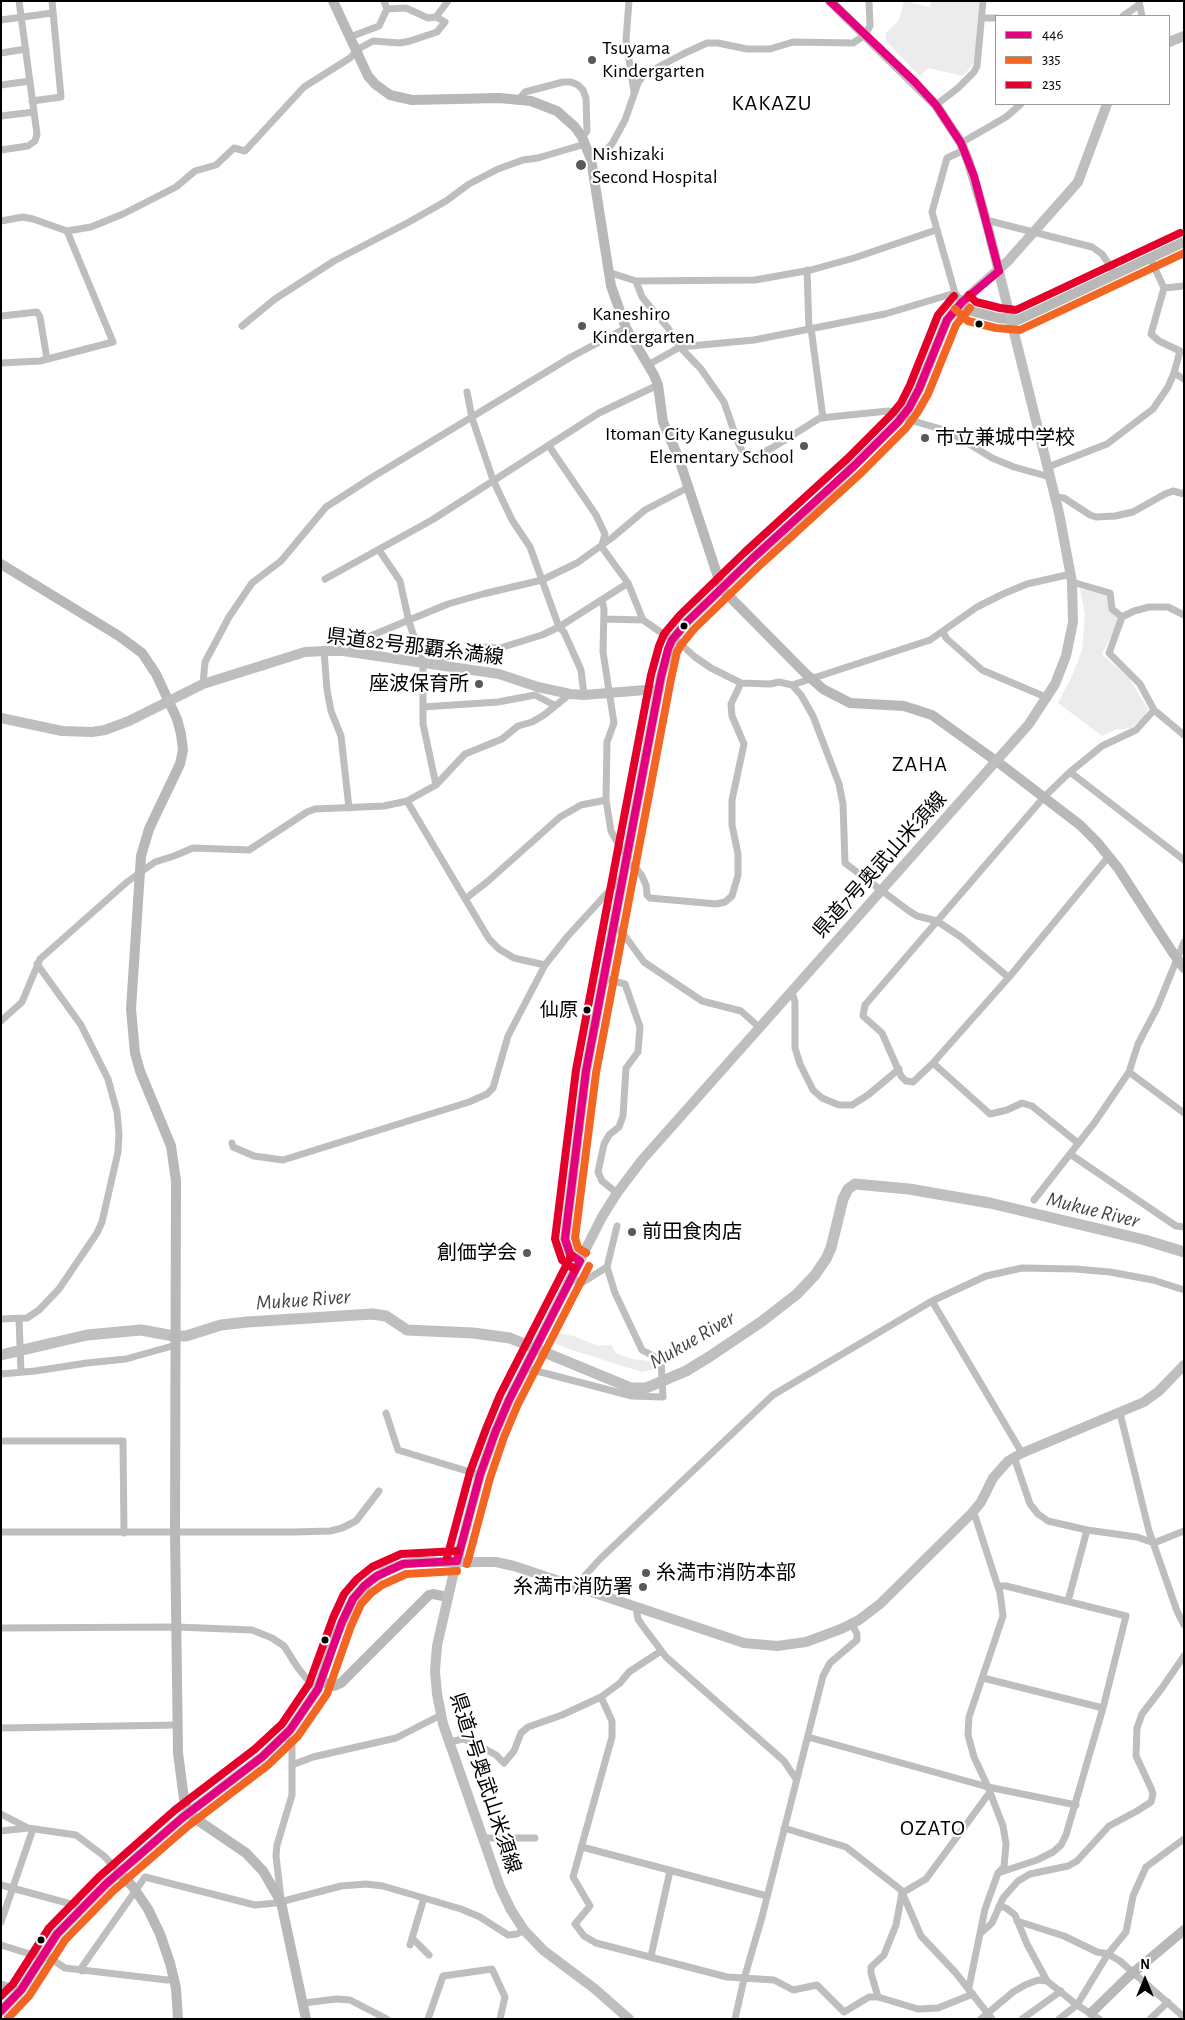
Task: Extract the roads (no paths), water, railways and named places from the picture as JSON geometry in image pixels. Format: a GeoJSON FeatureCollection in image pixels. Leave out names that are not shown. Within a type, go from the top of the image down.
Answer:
{"type":"FeatureCollection","features":[{"type":"Feature","properties":{"kind":"main road","name":"県道7号奥武山米須線"},"geometry":{"type":"LineString","coordinates":[[629,2019],[595,1989],[553,1959],[524,1930],[500,1888],[441,1715],[437,1694],[436,1657],[448,1597],[480,1475],[495,1433],[526,1366],[617,1193],[642,1160],[1029,724],[1048,698],[1061,670],[1070,640],[1073,612],[1072,578],[1055,497],[974,176],[962,146],[936,104],[830,1]]}},
{"type":"Feature","properties":{"kind":"main road"},"geometry":{"type":"LineString","coordinates":[[1170,42],[1184,36]]}},
{"type":"Feature","properties":{"kind":"main road"},"geometry":{"type":"LineString","coordinates":[[580,1261],[570,1254],[565,1239],[586,1071],[658,691],[664,662],[673,639],[722,589],[848,472],[902,416],[919,389],[948,320],[962,302],[999,271],[1078,182],[1107,105]]}},
{"type":"Feature","properties":{"kind":"main road","name":"県道82号那覇糸満線"},"geometry":{"type":"LineString","coordinates":[[1,718],[48,729],[92,732],[117,726],[203,684],[305,652],[324,650],[343,651],[499,674],[537,691],[584,695],[645,690],[658,691]]}},
{"type":"Feature","properties":{"kind":"main road"},"geometry":{"type":"LineString","coordinates":[[2,2008],[21,1990],[57,1934],[82,1907],[119,1872],[189,1812],[262,1757],[285,1736],[295,1724],[319,1685],[334,1640],[356,1594],[370,1581],[384,1572],[403,1564],[418,1562],[457,1561],[505,1564],[735,1641],[756,1645],[784,1646],[806,1642],[829,1635],[852,1624],[880,1604],[972,1513],[981,1502],[998,1472],[1018,1455],[1120,1413],[1153,1396],[1184,1365]]}},
{"type":"Feature","properties":{"kind":"street"},"geometry":{"type":"LineString","coordinates":[[1,150],[28,146],[35,142],[37,134],[19,1]]}},
{"type":"Feature","properties":{"kind":"street"},"geometry":{"type":"LineString","coordinates":[[32,101],[61,97],[52,1]]}},
{"type":"Feature","properties":{"kind":"street"},"geometry":{"type":"LineString","coordinates":[[333,1],[368,76],[390,96],[400,99],[425,101],[519,99],[531,101],[557,111],[566,118],[584,140],[591,160],[610,286],[626,328],[658,385],[663,422],[688,488],[722,589],[812,680],[836,697],[850,703],[904,706],[932,715],[1080,825],[1109,856],[1184,968]]}},
{"type":"Feature","properties":{"kind":"street"},"geometry":{"type":"LineString","coordinates":[[436,17],[448,1]]}},
{"type":"Feature","properties":{"kind":"street"},"geometry":{"type":"LineString","coordinates":[[628,1],[626,40],[634,95]]}},
{"type":"Feature","properties":{"kind":"street"},"geometry":{"type":"LineString","coordinates":[[591,160],[612,144],[625,120],[638,83],[643,76],[683,54],[706,44],[718,43],[747,49],[770,49],[793,42],[853,43],[865,35],[870,26],[869,1]]}},
{"type":"Feature","properties":{"kind":"street"},"geometry":{"type":"LineString","coordinates":[[936,104],[958,88],[974,72],[977,66],[983,1]]}},
{"type":"Feature","properties":{"kind":"street"},"geometry":{"type":"LineString","coordinates":[[1124,15],[1139,3]]}},
{"type":"Feature","properties":{"kind":"street"},"geometry":{"type":"LineString","coordinates":[[1,221],[15,217],[28,218],[67,231],[91,227],[123,214],[176,187],[195,171],[216,165],[234,148],[245,151],[304,87],[357,52],[360,48],[373,41],[400,44],[437,32],[445,22],[436,17],[428,18],[406,8],[385,5],[379,26],[350,37]]}},
{"type":"Feature","properties":{"kind":"street"},"geometry":{"type":"LineString","coordinates":[[1,20],[52,13]]}},
{"type":"Feature","properties":{"kind":"street"},"geometry":{"type":"LineString","coordinates":[[982,18],[995,18]]}},
{"type":"Feature","properties":{"kind":"street"},"geometry":{"type":"LineString","coordinates":[[1,52],[26,49]]}},
{"type":"Feature","properties":{"kind":"street"},"geometry":{"type":"LineString","coordinates":[[1,85],[30,81]]}},
{"type":"Feature","properties":{"kind":"street"},"geometry":{"type":"LineString","coordinates":[[242,326],[275,299],[334,261],[446,201],[469,184],[498,169],[523,160],[538,158],[584,140],[588,131],[586,98],[584,90],[578,85],[571,82],[563,82],[525,92],[519,99]]}},
{"type":"Feature","properties":{"kind":"street"},"geometry":{"type":"LineString","coordinates":[[1020,105],[947,158],[932,212],[956,293],[971,311],[1011,320],[1027,316],[1184,242]]}},
{"type":"Feature","properties":{"kind":"street"},"geometry":{"type":"LineString","coordinates":[[1,116],[34,112]]}},
{"type":"Feature","properties":{"kind":"street"},"geometry":{"type":"LineString","coordinates":[[986,220],[1092,247],[1102,254],[1116,275]]}},
{"type":"Feature","properties":{"kind":"street"},"geometry":{"type":"LineString","coordinates":[[608,272],[636,281],[755,280],[807,270],[854,258],[936,230]]}},
{"type":"Feature","properties":{"kind":"street"},"geometry":{"type":"LineString","coordinates":[[1,363],[20,363],[47,359],[113,342],[67,231]]}},
{"type":"Feature","properties":{"kind":"street"},"geometry":{"type":"LineString","coordinates":[[636,281],[642,297],[668,328],[680,347],[702,369],[724,402],[737,440],[742,451],[747,456],[756,456],[823,418],[888,411],[897,412],[902,416],[948,430],[992,458],[1014,468],[1049,472],[1107,444],[1153,409],[1168,387],[1180,351],[1159,342],[1151,334],[1164,288],[1150,258]]}},
{"type":"Feature","properties":{"kind":"street"},"geometry":{"type":"LineString","coordinates":[[807,270],[810,328],[823,418]]}},
{"type":"Feature","properties":{"kind":"street"},"geometry":{"type":"LineString","coordinates":[[1164,288],[1184,286]]}},
{"type":"Feature","properties":{"kind":"street"},"geometry":{"type":"LineString","coordinates":[[648,365],[680,347],[738,342],[885,314],[956,293]]}},
{"type":"Feature","properties":{"kind":"street"},"geometry":{"type":"LineString","coordinates":[[1,316],[37,312],[40,317],[47,359]]}},
{"type":"Feature","properties":{"kind":"street"},"geometry":{"type":"LineString","coordinates":[[203,684],[205,662],[229,617],[252,583],[281,561],[326,507],[571,357],[626,328]]}},
{"type":"Feature","properties":{"kind":"street"},"geometry":{"type":"LineString","coordinates":[[1174,373],[1184,379]]}},
{"type":"Feature","properties":{"kind":"street"},"geometry":{"type":"LineString","coordinates":[[325,579],[432,520],[599,413],[658,385]]}},
{"type":"Feature","properties":{"kind":"street"},"geometry":{"type":"LineString","coordinates":[[467,392],[472,418],[493,480],[512,520],[530,547],[559,627],[564,632],[581,670],[584,695]]}},
{"type":"Feature","properties":{"kind":"street"},"geometry":{"type":"LineString","coordinates":[[548,446],[596,515],[605,534],[602,546],[628,583],[644,620]]}},
{"type":"Feature","properties":{"kind":"street"},"geometry":{"type":"LineString","coordinates":[[343,651],[346,646],[409,622],[448,604],[542,580],[577,562],[602,546],[645,510],[688,488]]}},
{"type":"Feature","properties":{"kind":"street"},"geometry":{"type":"LineString","coordinates":[[1055,497],[1064,498],[1096,517],[1115,516],[1133,512],[1173,491],[1184,494]]}},
{"type":"Feature","properties":{"kind":"street"},"geometry":{"type":"LineString","coordinates":[[379,550],[400,581],[409,622],[423,663],[423,724],[436,785]]}},
{"type":"Feature","properties":{"kind":"street"},"geometry":{"type":"LineString","coordinates":[[1,564],[131,644],[142,653],[156,674],[181,734],[183,750],[180,764],[144,843],[139,872],[131,1009],[135,1053],[164,1128],[174,1164],[178,1753],[182,1784],[189,1812],[246,1853],[263,1871],[281,1902]]}},
{"type":"Feature","properties":{"kind":"street"},"geometry":{"type":"LineString","coordinates":[[604,619],[644,620],[711,668],[741,683],[762,684],[779,682],[792,685],[930,640],[977,607],[1027,584],[1072,578],[1110,593],[1112,608],[1122,617]]}},
{"type":"Feature","properties":{"kind":"street"},"geometry":{"type":"LineString","coordinates":[[438,665],[441,658],[486,647],[500,648],[542,635],[602,601],[628,583]]}},
{"type":"Feature","properties":{"kind":"street"},"geometry":{"type":"LineString","coordinates":[[602,601],[604,609],[603,652],[614,723],[607,742],[606,800],[611,831],[627,859],[642,876],[646,885],[647,895],[650,898],[716,904],[725,902],[732,896],[738,875],[738,854],[732,825],[732,800],[744,744],[732,716],[731,704],[741,683]]}},
{"type":"Feature","properties":{"kind":"street"},"geometry":{"type":"LineString","coordinates":[[1184,615],[1168,607],[1148,607],[1134,611],[1122,617],[1109,652],[1140,684],[1154,710],[1184,735]]}},
{"type":"Feature","properties":{"kind":"street"},"geometry":{"type":"LineString","coordinates":[[943,631],[946,638],[982,670],[1048,698]]}},
{"type":"Feature","properties":{"kind":"street"},"geometry":{"type":"LineString","coordinates":[[324,650],[327,690],[341,736],[349,808]]}},
{"type":"Feature","properties":{"kind":"street"},"geometry":{"type":"LineString","coordinates":[[792,685],[801,695],[813,716],[839,784],[843,804],[845,863],[917,916],[938,921],[961,937],[1008,977]]}},
{"type":"Feature","properties":{"kind":"street"},"geometry":{"type":"LineString","coordinates":[[423,707],[498,702],[537,691],[554,705]]}},
{"type":"Feature","properties":{"kind":"street"},"geometry":{"type":"LineString","coordinates":[[1,1021],[22,1002],[37,964],[48,952],[139,872],[155,862],[193,848],[249,850],[307,812],[315,809],[384,806],[406,801],[436,785],[465,754],[502,739],[518,726],[532,722],[570,694]]}},
{"type":"Feature","properties":{"kind":"street"},"geometry":{"type":"LineString","coordinates":[[1109,856],[933,1063],[912,1082],[906,1081],[901,1076],[882,1034],[863,1016],[863,1010],[1044,797],[1070,772],[1102,746],[1136,730],[1154,710]]}},
{"type":"Feature","properties":{"kind":"street"},"geometry":{"type":"LineString","coordinates":[[1070,772],[1184,860]]}},
{"type":"Feature","properties":{"kind":"street"},"geometry":{"type":"LineString","coordinates":[[465,898],[488,882],[560,817],[580,805],[606,800]]}},
{"type":"Feature","properties":{"kind":"street"},"geometry":{"type":"LineString","coordinates":[[406,801],[489,939],[499,949],[514,958],[545,965]]}},
{"type":"Feature","properties":{"kind":"street"},"geometry":{"type":"LineString","coordinates":[[232,1143],[233,1147],[254,1156],[283,1160],[469,1102],[488,1094],[492,1088],[508,1036],[545,965],[567,937],[618,881],[622,882]]}},
{"type":"Feature","properties":{"kind":"street"},"geometry":{"type":"LineString","coordinates":[[614,927],[622,932],[635,952],[648,965],[702,1001],[741,1011],[760,1028]]}},
{"type":"Feature","properties":{"kind":"street"},"geometry":{"type":"LineString","coordinates":[[1034,1200],[1095,1122],[1129,1072],[1138,1044],[1157,1008],[1184,942]]}},
{"type":"Feature","properties":{"kind":"street"},"geometry":{"type":"LineString","coordinates":[[1,1319],[19,1320],[27,1318],[38,1310],[59,1288],[97,1233],[102,1222],[118,1152],[119,1134],[114,1096],[104,1069],[77,1018],[37,964]]}},
{"type":"Feature","properties":{"kind":"street"},"geometry":{"type":"LineString","coordinates":[[604,978],[625,984],[640,1027],[638,1052],[626,1068],[622,1116],[619,1127],[609,1135],[604,1144],[598,1172],[602,1182],[617,1193]]}},
{"type":"Feature","properties":{"kind":"street"},"geometry":{"type":"LineString","coordinates":[[792,992],[795,1002],[795,1048],[800,1064],[813,1090],[822,1098],[839,1105],[852,1105],[868,1095],[899,1069]]}},
{"type":"Feature","properties":{"kind":"street"},"geometry":{"type":"LineString","coordinates":[[933,1063],[990,1114],[1007,1110],[1022,1103],[1032,1106],[1078,1143]]}},
{"type":"Feature","properties":{"kind":"street"},"geometry":{"type":"LineString","coordinates":[[1129,1072],[1184,1113]]}},
{"type":"Feature","properties":{"kind":"street"},"geometry":{"type":"LineString","coordinates":[[1070,1154],[1176,1226],[1184,1228]]}},
{"type":"Feature","properties":{"kind":"street"},"geometry":{"type":"LineString","coordinates":[[526,1366],[632,1396],[663,1397],[661,1360],[642,1350],[615,1293],[606,1267],[617,1226]]}},
{"type":"Feature","properties":{"kind":"street"},"geometry":{"type":"LineString","coordinates":[[571,1279],[583,1282],[606,1267]]}},
{"type":"Feature","properties":{"kind":"street"},"geometry":{"type":"LineString","coordinates":[[577,1588],[580,1581],[606,1553],[773,1395],[932,1301],[986,1276],[1022,1268],[1103,1271],[1154,1280],[1184,1290]]}},
{"type":"Feature","properties":{"kind":"street"},"geometry":{"type":"LineString","coordinates":[[932,1301],[1018,1455],[1030,1504],[1038,1514],[1048,1521],[1087,1530],[1137,1537],[1154,1543],[1184,1531]]}},
{"type":"Feature","properties":{"kind":"street"},"geometry":{"type":"LineString","coordinates":[[19,1320],[21,1370]]}},
{"type":"Feature","properties":{"kind":"street"},"geometry":{"type":"LineString","coordinates":[[1,1374],[21,1370],[126,1359],[176,1345]]}},
{"type":"Feature","properties":{"kind":"street"},"geometry":{"type":"LineString","coordinates":[[386,1413],[398,1450],[480,1475]]}},
{"type":"Feature","properties":{"kind":"street"},"geometry":{"type":"LineString","coordinates":[[1120,1413],[1149,1531],[1183,1623]]}},
{"type":"Feature","properties":{"kind":"street"},"geometry":{"type":"LineString","coordinates":[[1,1441],[123,1441],[124,1533]]}},
{"type":"Feature","properties":{"kind":"street"},"geometry":{"type":"LineString","coordinates":[[1,1532],[294,1532],[342,1528],[356,1521],[379,1491]]}},
{"type":"Feature","properties":{"kind":"street"},"geometry":{"type":"LineString","coordinates":[[971,1991],[986,1909],[998,1874],[1004,1867],[1006,1838],[989,1789],[974,1757],[968,1730],[969,1717],[1003,1616],[1003,1605],[998,1586],[975,1516],[972,1513]]}},
{"type":"Feature","properties":{"kind":"street"},"geometry":{"type":"LineString","coordinates":[[1068,1602],[1087,1530]]}},
{"type":"Feature","properties":{"kind":"street"},"geometry":{"type":"LineString","coordinates":[[998,1586],[1006,1586],[1126,1616],[1069,1828],[1060,1845],[1053,1852],[998,1874]]}},
{"type":"Feature","properties":{"kind":"street"},"geometry":{"type":"LineString","coordinates":[[1,1628],[176,1626],[252,1630],[272,1638],[284,1646],[311,1684],[334,1686],[341,1684],[429,1595],[448,1597]]}},
{"type":"Feature","properties":{"kind":"street"},"geometry":{"type":"LineString","coordinates":[[636,1608],[642,1625],[661,1651],[695,1684],[784,1761],[796,1779]]}},
{"type":"Feature","properties":{"kind":"street"},"geometry":{"type":"LineString","coordinates":[[735,2019],[744,1978],[826,1669],[830,1663],[857,1640],[857,1634],[852,1624]]}},
{"type":"Feature","properties":{"kind":"street"},"geometry":{"type":"LineString","coordinates":[[449,1742],[463,1739],[474,1743],[496,1754],[504,1763],[514,1751],[521,1733],[528,1727],[601,1698],[620,1683],[629,1672],[661,1651]]}},
{"type":"Feature","properties":{"kind":"street"},"geometry":{"type":"LineString","coordinates":[[981,1933],[992,1923],[999,1906],[1010,1888],[1023,1877],[1068,1866],[1077,1861],[1109,1826],[1137,1812],[1151,1802],[1152,1791],[1136,1756],[1137,1728],[1142,1714],[1184,1656]]}},
{"type":"Feature","properties":{"kind":"street"},"geometry":{"type":"LineString","coordinates":[[983,1678],[1102,1708]]}},
{"type":"Feature","properties":{"kind":"street"},"geometry":{"type":"LineString","coordinates":[[601,1698],[612,1720],[612,1736],[573,1877],[590,1906],[575,1924],[592,1942],[727,1977],[774,1980],[793,1990],[817,1985],[844,2012],[870,1997],[878,1997],[918,2009],[938,2008],[971,1991]]}},
{"type":"Feature","properties":{"kind":"street"},"geometry":{"type":"LineString","coordinates":[[292,1765],[312,1757],[396,1738],[441,1715]]}},
{"type":"Feature","properties":{"kind":"street"},"geometry":{"type":"LineString","coordinates":[[1,1728],[178,1725]]}},
{"type":"Feature","properties":{"kind":"street"},"geometry":{"type":"LineString","coordinates":[[285,1736],[292,1744],[291,1800],[281,1829],[276,1856],[281,1902],[306,2019]]}},
{"type":"Feature","properties":{"kind":"street"},"geometry":{"type":"LineString","coordinates":[[808,1737],[989,1789],[1076,1805]]}},
{"type":"Feature","properties":{"kind":"street"},"geometry":{"type":"LineString","coordinates":[[878,1997],[871,1967],[884,1955],[896,1925],[902,1893],[926,1879],[989,1789]]}},
{"type":"Feature","properties":{"kind":"street"},"geometry":{"type":"LineString","coordinates":[[1,1814],[30,1829]]}},
{"type":"Feature","properties":{"kind":"street"},"geometry":{"type":"LineString","coordinates":[[784,1828],[846,1847],[901,1890],[921,1936],[971,1991],[990,2016]]}},
{"type":"Feature","properties":{"kind":"street"},"geometry":{"type":"LineString","coordinates":[[1,1922],[30,1829]]}},
{"type":"Feature","properties":{"kind":"street"},"geometry":{"type":"LineString","coordinates":[[1,1831],[30,1829],[76,1834],[104,1856],[136,1891],[155,1923],[174,1979],[178,2019]]}},
{"type":"Feature","properties":{"kind":"street"},"geometry":{"type":"LineString","coordinates":[[483,1838],[535,1838]]}},
{"type":"Feature","properties":{"kind":"street"},"geometry":{"type":"LineString","coordinates":[[1059,2019],[1077,2005],[1108,1954],[1126,1932],[1134,1896],[1146,1867],[1184,1839]]}},
{"type":"Feature","properties":{"kind":"street"},"geometry":{"type":"LineString","coordinates":[[582,1847],[767,1896]]}},
{"type":"Feature","properties":{"kind":"street"},"geometry":{"type":"LineString","coordinates":[[651,1956],[670,1871]]}},
{"type":"Feature","properties":{"kind":"street"},"geometry":{"type":"LineString","coordinates":[[82,1971],[82,1966],[145,1877],[255,1904],[281,1902],[341,1886],[366,1884],[383,1886],[461,1909],[480,1917],[508,1934],[517,1934],[524,1930]]}},
{"type":"Feature","properties":{"kind":"street"},"geometry":{"type":"LineString","coordinates":[[1,1885],[82,1907]]}},
{"type":"Feature","properties":{"kind":"street"},"geometry":{"type":"LineString","coordinates":[[424,1898],[411,1941],[429,1955]]}},
{"type":"Feature","properties":{"kind":"street"},"geometry":{"type":"LineString","coordinates":[[999,1906],[1006,1908],[1015,1915],[1047,1981],[1092,2017],[1132,1973],[1184,1930]]}},
{"type":"Feature","properties":{"kind":"street"},"geometry":{"type":"LineString","coordinates":[[1017,1921],[1064,1936],[1097,1952],[1108,1954],[1120,1961],[1184,2016]]}},
{"type":"Feature","properties":{"kind":"street"},"geometry":{"type":"LineString","coordinates":[[1,1945],[42,1958],[50,1958],[65,1968],[174,1979]]}},
{"type":"Feature","properties":{"kind":"street"},"geometry":{"type":"LineString","coordinates":[[428,2019],[443,1976],[492,1969],[505,1997],[500,2019]]}},
{"type":"Feature","properties":{"kind":"street"},"geometry":{"type":"LineString","coordinates":[[981,2019],[990,2016],[1013,1992],[1038,1980],[1047,1981]]}},
{"type":"Feature","properties":{"kind":"street"},"geometry":{"type":"LineString","coordinates":[[1,1984],[21,1990]]}},
{"type":"Feature","properties":{"kind":"street"},"geometry":{"type":"LineString","coordinates":[[1022,2019],[1060,1991]]}},
{"type":"Feature","properties":{"kind":"street"},"geometry":{"type":"LineString","coordinates":[[304,2003],[322,2000],[350,2000],[387,2019]]}},
{"type":"Feature","properties":{"kind":"street"},"geometry":{"type":"LineString","coordinates":[[1150,2019],[1168,2002]]}},
{"type":"Feature","properties":{"kind":"waterway","name":"Mukue River"},"geometry":{"type":"LineString","coordinates":[[1,1355],[87,1335],[141,1330],[174,1336],[186,1336],[221,1325],[372,1314],[386,1316],[407,1330],[473,1333],[510,1338],[631,1388],[646,1388],[686,1371],[709,1357],[761,1322],[797,1294],[815,1275],[826,1259],[831,1248],[843,1199],[848,1189],[855,1184],[909,1189],[990,1203],[1145,1240],[1184,1252]]}},
{"type":"Feature","properties":{"kind":"place","name":"Tsuyama Kindergarten"},"geometry":{"type":"Point","coordinates":[592,60]}},
{"type":"Feature","properties":{"kind":"place","name":"Nishizaki Second Hospital"},"geometry":{"type":"Point","coordinates":[581,165]}},
{"type":"Feature","properties":{"kind":"place","name":"Kaneshiro Kindergarten"},"geometry":{"type":"Point","coordinates":[582,326]}},
{"type":"Feature","properties":{"kind":"place","name":"市立兼城中学校"},"geometry":{"type":"Point","coordinates":[925,438]}},
{"type":"Feature","properties":{"kind":"place","name":"Itoman City Kanegusuku Elementary School"},"geometry":{"type":"Point","coordinates":[804,446]}},
{"type":"Feature","properties":{"kind":"place","name":"座波保育所"},"geometry":{"type":"Point","coordinates":[479,684]}},
{"type":"Feature","properties":{"kind":"place","name":"仙原"},"geometry":{"type":"Point","coordinates":[587,1010]}},
{"type":"Feature","properties":{"kind":"place","name":"前田食肉店"},"geometry":{"type":"Point","coordinates":[632,1232]}},
{"type":"Feature","properties":{"kind":"place","name":"創価学会"},"geometry":{"type":"Point","coordinates":[527,1253]}},
{"type":"Feature","properties":{"kind":"place","name":"糸満市消防本部"},"geometry":{"type":"Point","coordinates":[646,1573]}},
{"type":"Feature","properties":{"kind":"place","name":"糸満市消防署"},"geometry":{"type":"Point","coordinates":[643,1587]}},
{"type":"Feature","properties":{"kind":"district","name":"KAKAZU"},"geometry":{"type":"Point","coordinates":[772,103]}},
{"type":"Feature","properties":{"kind":"district","name":"ZAHA"},"geometry":{"type":"Point","coordinates":[920,764]}},
{"type":"Feature","properties":{"kind":"district","name":"OZATO"},"geometry":{"type":"Point","coordinates":[933,1828]}}]}
